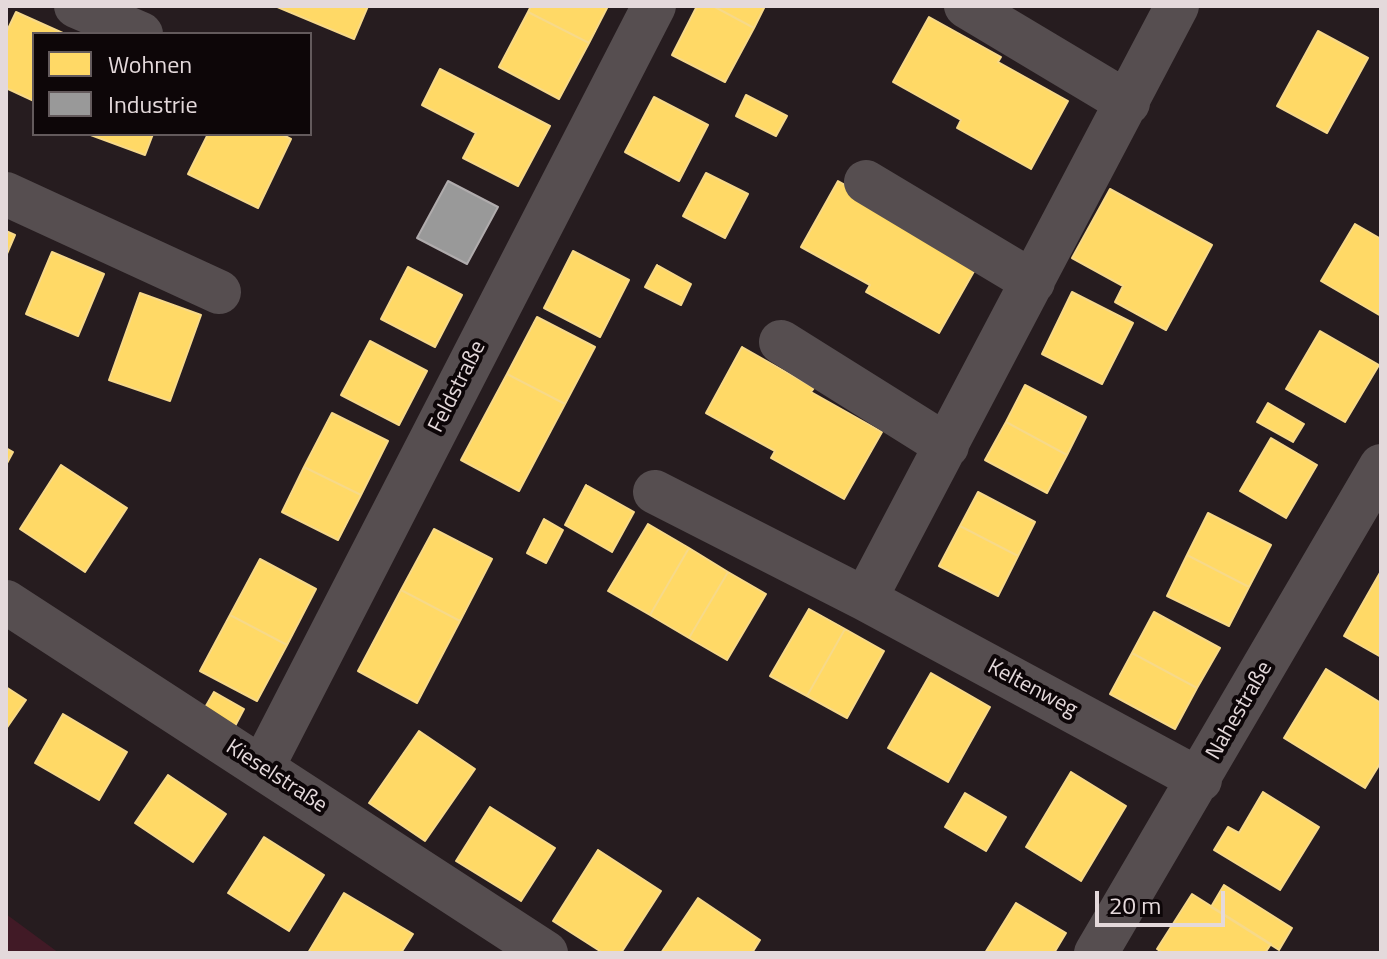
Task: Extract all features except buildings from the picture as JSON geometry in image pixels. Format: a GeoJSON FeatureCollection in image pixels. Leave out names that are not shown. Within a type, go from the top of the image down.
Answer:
{"type":"FeatureCollection","features":[{"type":"Feature","properties":{"kind":"street"},"geometry":{"type":"LineString","coordinates":[[76,6],[136,32]]}},
{"type":"Feature","properties":{"kind":"street","name":"Feldstraße"},"geometry":{"type":"LineString","coordinates":[[262,768],[654,6]]}},
{"type":"Feature","properties":{"kind":"street"},"geometry":{"type":"LineString","coordinates":[[966,6],[1128,103]]}},
{"type":"Feature","properties":{"kind":"street"},"geometry":{"type":"LineString","coordinates":[[865,599],[1177,6]]}},
{"type":"Feature","properties":{"kind":"street"},"geometry":{"type":"LineString","coordinates":[[866,182],[1033,282]]}},
{"type":"Feature","properties":{"kind":"street"},"geometry":{"type":"LineString","coordinates":[[6,194],[219,292]]}},
{"type":"Feature","properties":{"kind":"street"},"geometry":{"type":"LineString","coordinates":[[781,342],[947,446]]}},
{"type":"Feature","properties":{"kind":"street","name":"Nahestraße"},"geometry":{"type":"LineString","coordinates":[[1096,953],[1381,466]]}},
{"type":"Feature","properties":{"kind":"street","name":"Keltenweg"},"geometry":{"type":"LineString","coordinates":[[655,492],[865,599],[1200,780]]}},
{"type":"Feature","properties":{"kind":"street","name":"Kieselstraße"},"geometry":{"type":"LineString","coordinates":[[6,602],[546,953]]}},
{"type":"Feature","properties":{"kind":"shaded area"},"geometry":{"type":"Polygon","coordinates":[[[6,914],[59,953],[6,953],[6,914]]]}}]}
